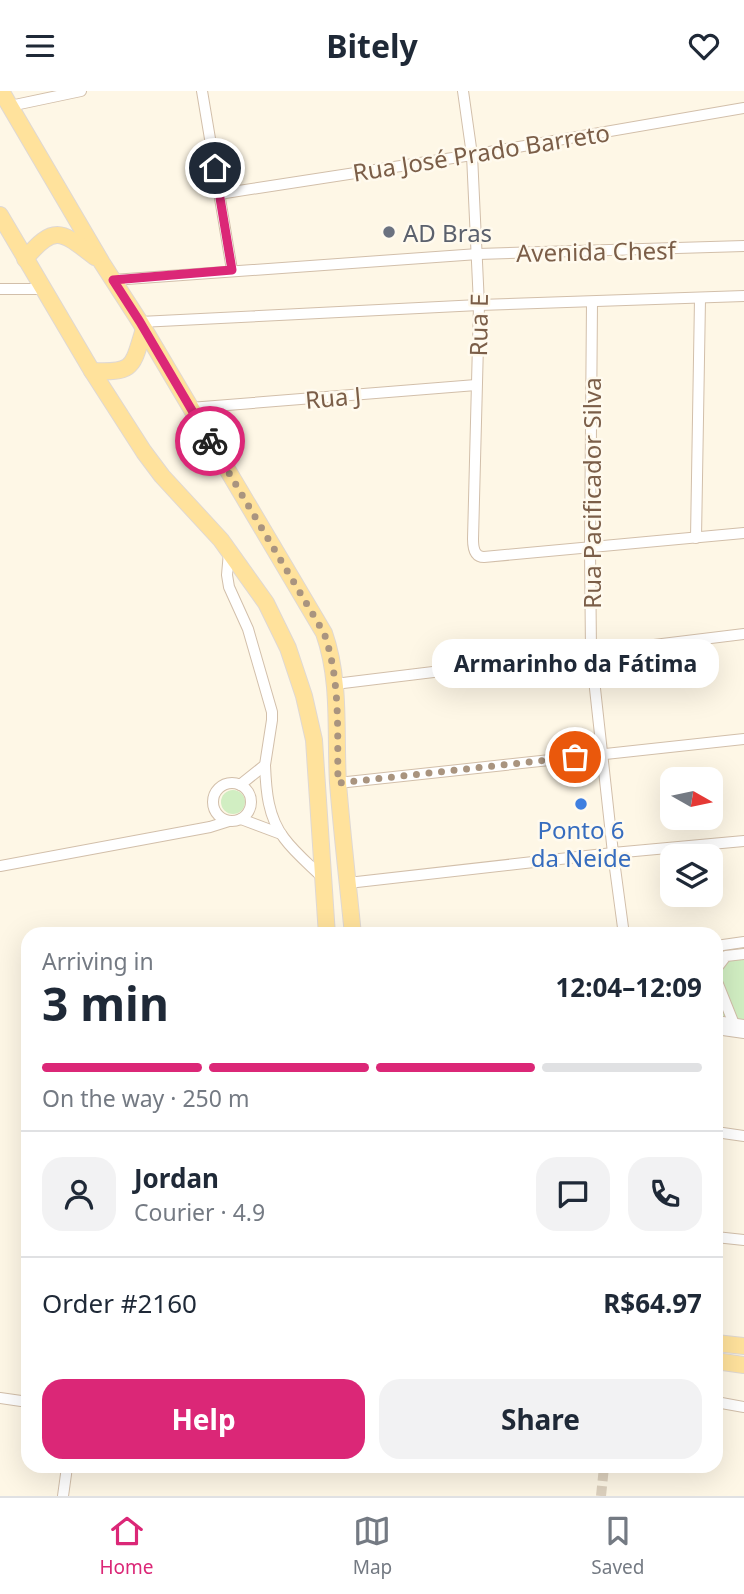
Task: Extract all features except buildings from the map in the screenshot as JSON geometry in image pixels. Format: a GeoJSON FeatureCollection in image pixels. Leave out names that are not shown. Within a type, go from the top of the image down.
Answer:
{"type":"FeatureCollection","features":[{"type":"Feature","properties":{"kind":"main road"},"geometry":{"type":"LineString","coordinates":[[1,91],[324,633],[335,684],[338,783],[352,927]]}},
{"type":"Feature","properties":{"kind":"main road"},"geometry":{"type":"LineString","coordinates":[[0,215],[92,371],[153,465],[222,540],[266,603],[288,648],[304,696],[314,740],[326,927]]}},
{"type":"Feature","properties":{"kind":"main road"},"geometry":{"type":"LineString","coordinates":[[26,259],[37,245],[57,234],[69,238],[102,263]]}},
{"type":"Feature","properties":{"kind":"main road"},"geometry":{"type":"LineString","coordinates":[[92,371],[112,372],[130,366],[142,325]]}},
{"type":"Feature","properties":{"kind":"main road"},"geometry":{"type":"LineString","coordinates":[[723,1344],[744,1346]]}},
{"type":"Feature","properties":{"kind":"main road"},"geometry":{"type":"LineString","coordinates":[[723,1362],[744,1365]]}},
{"type":"Feature","properties":{"kind":"street"},"geometry":{"type":"LineString","coordinates":[[10,106],[80,91]]}},
{"type":"Feature","properties":{"kind":"street"},"geometry":{"type":"LineString","coordinates":[[202,91],[232,270]]}},
{"type":"Feature","properties":{"kind":"street","name":"Rua E"},"geometry":{"type":"LineString","coordinates":[[463,91],[472,155],[478,254],[473,539],[475,551],[480,557],[590,549]]}},
{"type":"Feature","properties":{"kind":"street","name":"Rua José Prado Barreto"},"geometry":{"type":"LineString","coordinates":[[219,194],[472,155],[744,108]]}},
{"type":"Feature","properties":{"kind":"street","name":"Avenida Chesf"},"geometry":{"type":"LineString","coordinates":[[113,280],[478,254],[744,246]]}},
{"type":"Feature","properties":{"kind":"street"},"geometry":{"type":"LineString","coordinates":[[0,289],[43,289]]}},
{"type":"Feature","properties":{"kind":"street","name":"Avenida Chesf"},"geometry":{"type":"LineString","coordinates":[[142,325],[479,305],[744,296]]}},
{"type":"Feature","properties":{"kind":"street"},"geometry":{"type":"LineString","coordinates":[[695,538],[700,299]]}},
{"type":"Feature","properties":{"kind":"street","name":"Rua Pacificador Silva"},"geometry":{"type":"LineString","coordinates":[[592,302],[591,652],[623,927]]}},
{"type":"Feature","properties":{"kind":"street","name":"Rua J"},"geometry":{"type":"LineString","coordinates":[[190,408],[476,385]]}},
{"type":"Feature","properties":{"kind":"street"},"geometry":{"type":"LineString","coordinates":[[590,549],[744,533]]}},
{"type":"Feature","properties":{"kind":"street"},"geometry":{"type":"LineString","coordinates":[[229,551],[229,587],[247,629],[272,712],[265,765],[272,815],[281,834],[323,879]]}},
{"type":"Feature","properties":{"kind":"street"},"geometry":{"type":"LineString","coordinates":[[335,684],[744,634]]}},
{"type":"Feature","properties":{"kind":"street"},"geometry":{"type":"LineString","coordinates":[[338,783],[744,739]]}},
{"type":"Feature","properties":{"kind":"street"},"geometry":{"type":"LineString","coordinates":[[240,785],[265,765]]}},
{"type":"Feature","properties":{"kind":"street"},"geometry":{"type":"LineString","coordinates":[[229,821],[216,811],[214,798],[221,787],[233,783],[249,793],[251,799],[249,811],[241,819]]}},
{"type":"Feature","properties":{"kind":"street"},"geometry":{"type":"LineString","coordinates":[[0,866],[241,819],[281,834]]}},
{"type":"Feature","properties":{"kind":"street"},"geometry":{"type":"LineString","coordinates":[[348,883],[744,841]]}},
{"type":"Feature","properties":{"kind":"street"},"geometry":{"type":"LineString","coordinates":[[723,945],[744,942]]}},
{"type":"Feature","properties":{"kind":"street"},"geometry":{"type":"LineString","coordinates":[[723,960],[726,956],[744,954]]}},
{"type":"Feature","properties":{"kind":"street"},"geometry":{"type":"LineString","coordinates":[[723,993],[739,1024]]}},
{"type":"Feature","properties":{"kind":"street"},"geometry":{"type":"LineString","coordinates":[[723,1030],[744,1033]]}},
{"type":"Feature","properties":{"kind":"street"},"geometry":{"type":"LineString","coordinates":[[723,1133],[744,1136]]}},
{"type":"Feature","properties":{"kind":"street"},"geometry":{"type":"LineString","coordinates":[[723,1238],[744,1240]]}},
{"type":"Feature","properties":{"kind":"street"},"geometry":{"type":"LineString","coordinates":[[0,1398],[21,1401]]}},
{"type":"Feature","properties":{"kind":"street"},"geometry":{"type":"LineString","coordinates":[[723,1403],[744,1407]]}},
{"type":"Feature","properties":{"kind":"street"},"geometry":{"type":"LineString","coordinates":[[63,1496],[66,1473]]}},
{"type":"Feature","properties":{"kind":"green space"},"geometry":{"type":"Polygon","coordinates":[[[233,790],[242,793],[245,802],[242,811],[233,814],[224,811],[221,802],[224,793],[233,790]]]}},
{"type":"Feature","properties":{"kind":"green space"},"geometry":{"type":"Polygon","coordinates":[[[744,948],[744,1026],[723,1024],[723,950],[744,948]]]}},
{"type":"Feature","properties":{"kind":"tunnel"},"geometry":{"type":"LineString","coordinates":[[601,1496],[603,1473]]}},
{"type":"Feature","properties":{"kind":"way so far"},"geometry":{"type":"LineString","coordinates":[[210,441],[317,620],[328,643],[335,684],[338,783],[575,757]]}},
{"type":"Feature","properties":{"kind":"place","name":"AD Bras"},"geometry":{"type":"Point","coordinates":[389,232]}},
{"type":"Feature","properties":{"kind":"place","name":"Armarinho da Fátima"},"geometry":{"type":"Point","coordinates":[575,757]}},
{"type":"Feature","properties":{"kind":"place","name":"Ponto 6 da Neide"},"geometry":{"type":"Point","coordinates":[581,804]}},
{"type":"Feature","properties":{"kind":"route"},"geometry":{"type":"LineString","coordinates":[[210,441],[113,280],[232,270],[215,168]]}}]}
